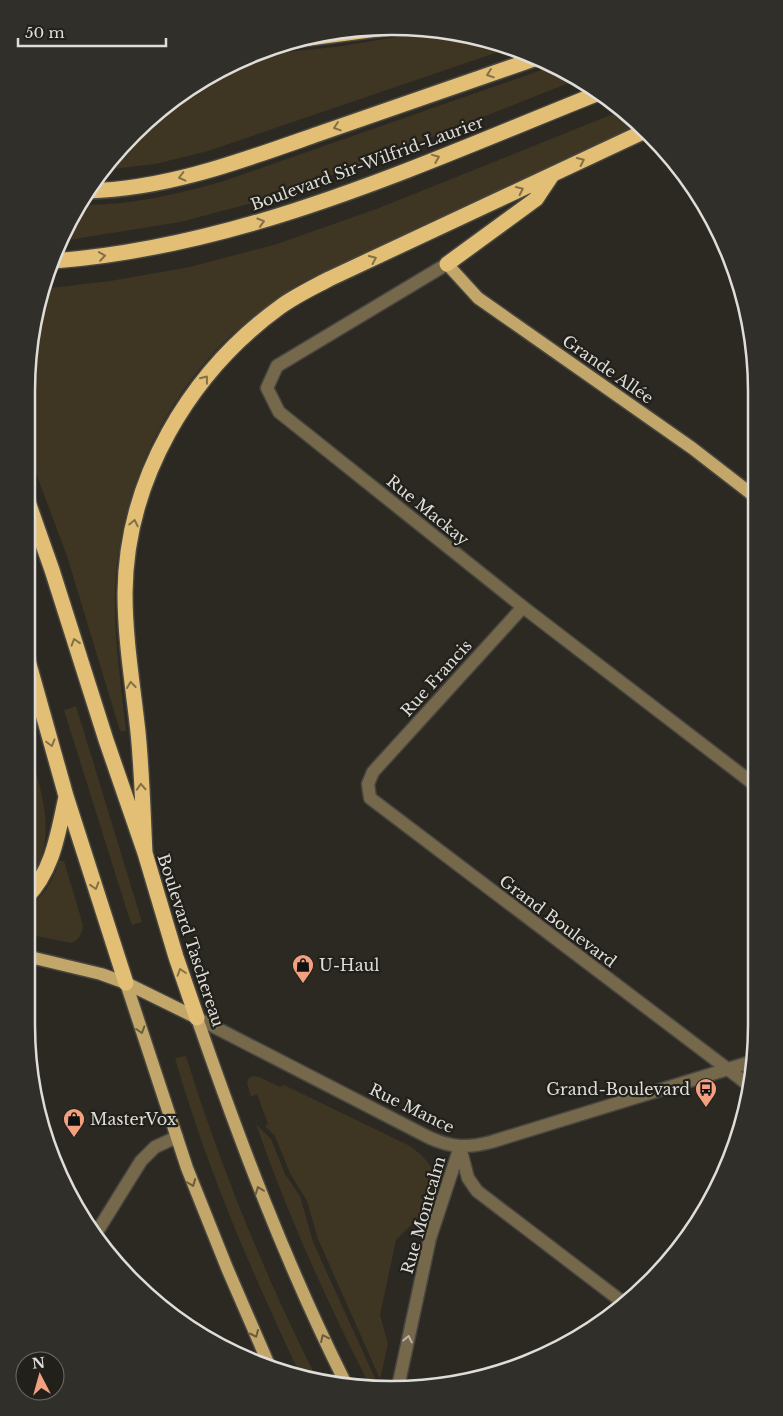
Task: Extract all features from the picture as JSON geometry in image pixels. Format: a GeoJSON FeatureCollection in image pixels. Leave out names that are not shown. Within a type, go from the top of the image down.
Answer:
{"type":"FeatureCollection","features":[{"type":"Feature","properties":{"kind":"highway"},"geometry":{"type":"LineString","coordinates":[[97,190],[141,186],[205,171],[526,61]]}},
{"type":"Feature","properties":{"kind":"highway","name":"Boulevard Sir-Wilfrid-Laurier"},"geometry":{"type":"LineString","coordinates":[[60,260],[163,246],[222,233],[287,214],[422,164],[591,96]]}},
{"type":"Feature","properties":{"kind":"highway"},"geometry":{"type":"LineString","coordinates":[[145,853],[138,733],[127,649],[126,574],[131,540],[142,493],[156,457],[171,428],[192,396],[220,360],[254,327],[281,306],[329,279],[639,134]]}},
{"type":"Feature","properties":{"kind":"highway"},"geometry":{"type":"LineString","coordinates":[[447,264],[536,199],[552,175]]}},
{"type":"Feature","properties":{"kind":"highway","name":"Boulevard Taschereau"},"geometry":{"type":"LineString","coordinates":[[35,522],[145,853],[176,957],[197,1018]]}},
{"type":"Feature","properties":{"kind":"highway"},"geometry":{"type":"LineString","coordinates":[[35,686],[66,796],[126,983]]}},
{"type":"Feature","properties":{"kind":"highway"},"geometry":{"type":"LineString","coordinates":[[35,888],[50,862],[66,796]]}},
{"type":"Feature","properties":{"kind":"main road","name":"Grande Allée"},"geometry":{"type":"LineString","coordinates":[[447,264],[478,298],[692,448],[748,491]]}},
{"type":"Feature","properties":{"kind":"main road"},"geometry":{"type":"LineString","coordinates":[[35,958],[86,970],[126,983],[197,1018]]}},
{"type":"Feature","properties":{"kind":"main road"},"geometry":{"type":"LineString","coordinates":[[126,983],[190,1176],[220,1252],[266,1358]]}},
{"type":"Feature","properties":{"kind":"main road","name":"Boulevard Taschereau"},"geometry":{"type":"LineString","coordinates":[[197,1018],[232,1119],[267,1208],[306,1301],[343,1378]]}},
{"type":"Feature","properties":{"kind":"street","name":"Rue Mackay"},"geometry":{"type":"LineString","coordinates":[[447,264],[277,366],[267,388],[279,412],[523,607],[748,776]]}},
{"type":"Feature","properties":{"kind":"street","name":"Rue Francis"},"geometry":{"type":"LineString","coordinates":[[373,772],[523,607]]}},
{"type":"Feature","properties":{"kind":"street","name":"Grand Boulevard"},"geometry":{"type":"LineString","coordinates":[[373,772],[368,784],[370,798],[743,1081]]}},
{"type":"Feature","properties":{"kind":"street","name":"Rue Mance"},"geometry":{"type":"LineString","coordinates":[[197,1018],[430,1138],[443,1144],[460,1147],[468,1178],[478,1191],[619,1299]]}},
{"type":"Feature","properties":{"kind":"street","name":"Rue Montcalm"},"geometry":{"type":"LineString","coordinates":[[399,1381],[430,1238],[460,1147],[470,1147],[491,1142],[746,1063]]}},
{"type":"Feature","properties":{"kind":"street"},"geometry":{"type":"LineString","coordinates":[[99,1228],[141,1161],[155,1146],[176,1137]]}},
{"type":"Feature","properties":{"kind":"shaded area"},"geometry":{"type":"Polygon","coordinates":[[[405,36],[438,38],[499,52],[208,151],[155,164],[113,169],[156,123],[193,95],[213,83],[255,62],[283,52],[335,47],[405,36]]]}},
{"type":"Feature","properties":{"kind":"shaded area"},"geometry":{"type":"Polygon","coordinates":[[[543,69],[570,83],[389,154],[267,199],[180,222],[69,240],[88,205],[114,204],[150,199],[221,182],[543,69]]]}},
{"type":"Feature","properties":{"kind":"shaded area"},"geometry":{"type":"Polygon","coordinates":[[[615,113],[632,127],[299,284],[242,326],[224,342],[200,369],[178,398],[159,430],[143,464],[131,498],[122,534],[116,570],[115,606],[117,653],[126,731],[120,731],[67,556],[35,470],[36,368],[42,322],[50,288],[110,281],[190,267],[277,244],[379,208],[615,113]]]}},
{"type":"Feature","properties":{"kind":"shaded area"},"geometry":{"type":"Polygon","coordinates":[[[76,706],[142,922],[132,925],[64,710],[76,706]]]}},
{"type":"Feature","properties":{"kind":"shaded area"},"geometry":{"type":"Polygon","coordinates":[[[35,770],[42,796],[46,832],[35,871],[35,770]]]}},
{"type":"Feature","properties":{"kind":"shaded area"},"geometry":{"type":"Polygon","coordinates":[[[59,861],[64,861],[83,925],[80,936],[71,943],[35,936],[35,902],[47,888],[59,861]]]}},
{"type":"Feature","properties":{"kind":"shaded area"},"geometry":{"type":"Polygon","coordinates":[[[186,1056],[199,1097],[245,1220],[279,1301],[314,1372],[298,1369],[248,1260],[201,1140],[175,1058],[186,1056]]]}},
{"type":"Feature","properties":{"kind":"shaded area"},"geometry":{"type":"Polygon","coordinates":[[[253,1076],[280,1087],[284,1085],[410,1146],[429,1163],[433,1171],[434,1179],[431,1196],[421,1218],[416,1220],[396,1240],[380,1315],[388,1344],[380,1379],[318,1239],[307,1201],[290,1173],[275,1136],[265,1126],[268,1124],[257,1094],[251,1097],[247,1083],[248,1079],[253,1076]]]}},
{"type":"Feature","properties":{"kind":"shaded area"},"geometry":{"type":"Polygon","coordinates":[[[256,1124],[271,1139],[285,1174],[300,1196],[313,1242],[376,1380],[367,1380],[323,1288],[281,1190],[256,1124]]]}},
{"type":"Feature","properties":{"kind":"place","name":"U-Haul"},"geometry":{"type":"Point","coordinates":[303,984]}},
{"type":"Feature","properties":{"kind":"place","name":"Grand-Boulevard"},"geometry":{"type":"Point","coordinates":[706,1108]}},
{"type":"Feature","properties":{"kind":"place","name":"MasterVox"},"geometry":{"type":"Point","coordinates":[74,1138]}}]}
